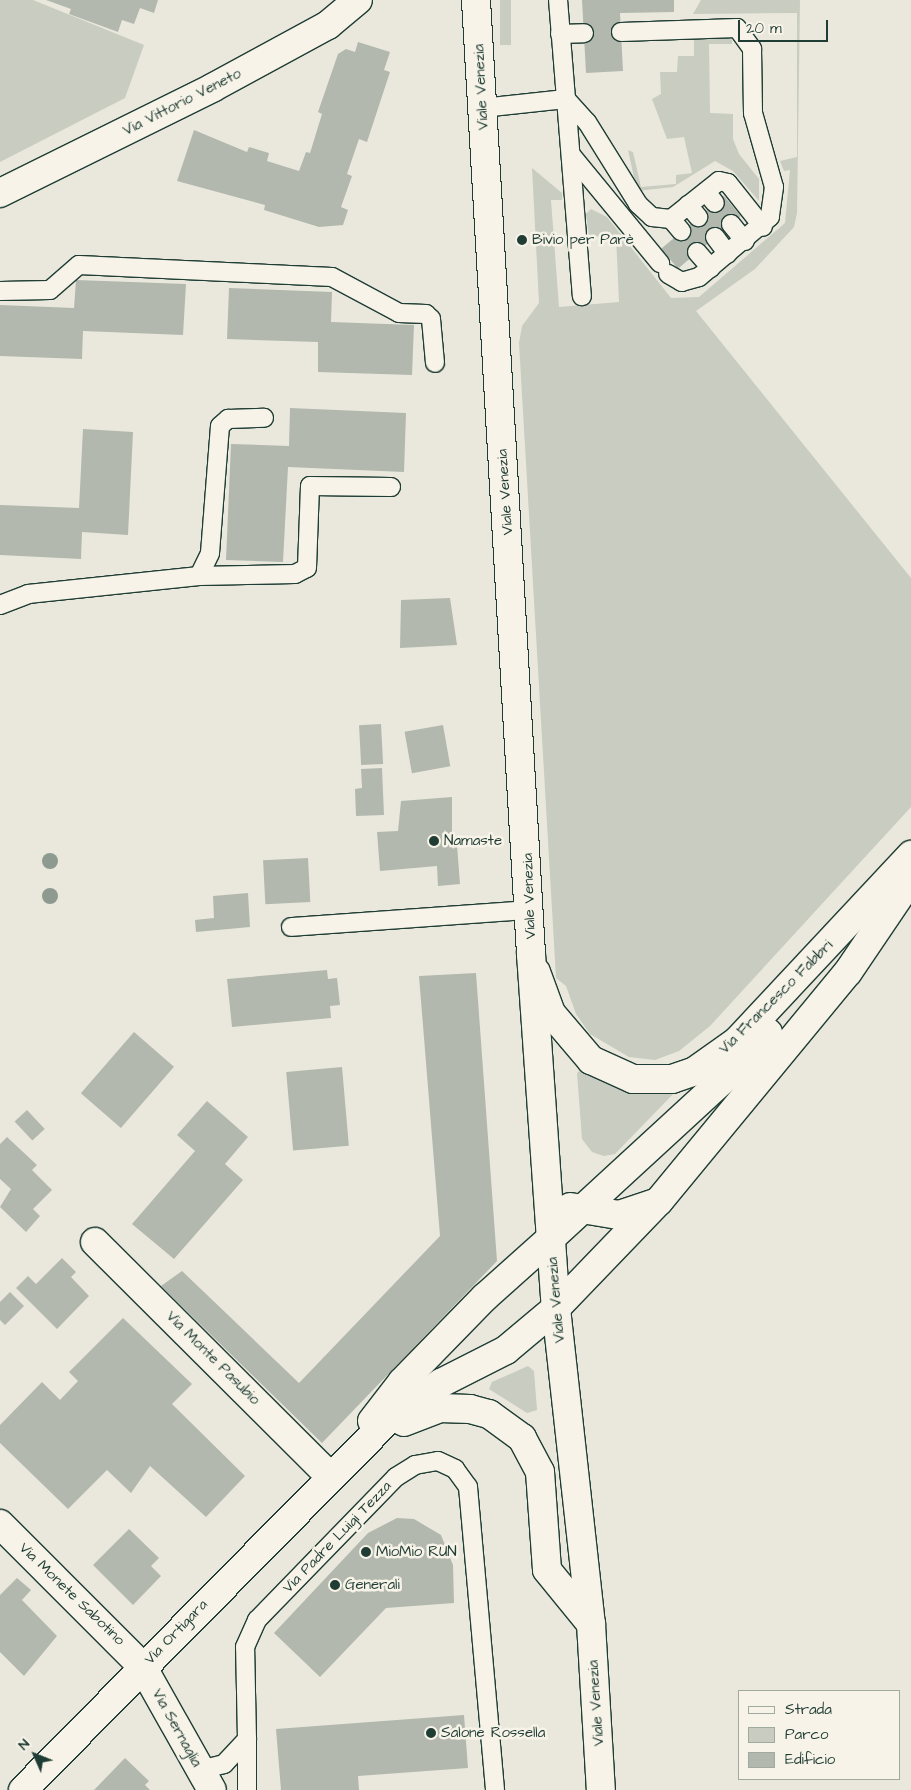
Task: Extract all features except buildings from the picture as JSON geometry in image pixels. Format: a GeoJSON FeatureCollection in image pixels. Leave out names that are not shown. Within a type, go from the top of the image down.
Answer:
{"type":"FeatureCollection","features":[{"type":"Feature","properties":{"kind":"street","name":"Via Vittorio Veneto"},"geometry":{"type":"LineString","coordinates":[[0,193],[237,74],[328,25],[358,0]]}},
{"type":"Feature","properties":{"kind":"street","name":"Viale Venezia"},"geometry":{"type":"LineString","coordinates":[[476,0],[531,910],[531,954],[556,1308],[591,1624],[601,1790]]}},
{"type":"Feature","properties":{"kind":"street","name":"Via Francesco Fabbri"},"geometry":{"type":"LineString","coordinates":[[531,954],[551,1013],[591,1060],[632,1078],[672,1078],[695,1071],[737,1041],[911,856]]}},
{"type":"Feature","properties":{"kind":"street","name":"Via Francesco Fabbri"},"geometry":{"type":"LineString","coordinates":[[329,1475],[402,1382],[485,1297],[582,1212],[735,1069],[911,864]]}},
{"type":"Feature","properties":{"kind":"street","name":"Via Francesco Fabbri"},"geometry":{"type":"LineString","coordinates":[[329,1475],[390,1418],[440,1383],[506,1350],[556,1308],[659,1201],[848,972],[911,879]]}},
{"type":"Feature","properties":{"kind":"street"},"geometry":{"type":"LineString","coordinates":[[548,1193],[582,1212],[619,1214],[659,1201]]}},
{"type":"Feature","properties":{"kind":"street","name":"Via Monte Pasubio"},"geometry":{"type":"LineString","coordinates":[[96,1242],[329,1475]]}},
{"type":"Feature","properties":{"kind":"street"},"geometry":{"type":"LineString","coordinates":[[329,1475],[385,1432],[415,1416],[456,1407],[489,1414],[522,1438],[533,1454],[540,1472],[547,1570],[591,1624]]}},
{"type":"Feature","properties":{"kind":"street","name":"Via Ortigara"},"geometry":{"type":"LineString","coordinates":[[23,1790],[329,1475]]}},
{"type":"Feature","properties":{"kind":"street","name":"Via Monete Sabotino"},"geometry":{"type":"LineString","coordinates":[[0,1524],[142,1666]]}},
{"type":"Feature","properties":{"kind":"street","name":"Via Sernaglia"},"geometry":{"type":"LineString","coordinates":[[142,1666],[206,1780]]}},
{"type":"Feature","properties":{"kind":"lane"},"geometry":{"type":"LineString","coordinates":[[558,0],[582,296]]}},
{"type":"Feature","properties":{"kind":"lane"},"geometry":{"type":"LineString","coordinates":[[572,156],[664,269],[690,282],[763,227],[770,217],[774,187],[753,113],[750,40],[737,28],[684,27],[621,32]]}},
{"type":"Feature","properties":{"kind":"lane"},"geometry":{"type":"LineString","coordinates":[[560,34],[584,33]]}},
{"type":"Feature","properties":{"kind":"lane"},"geometry":{"type":"LineString","coordinates":[[482,108],[566,99]]}},
{"type":"Feature","properties":{"kind":"lane"},"geometry":{"type":"LineString","coordinates":[[566,99],[588,122],[645,212],[661,221],[676,225],[710,198],[719,181],[728,183],[763,227]]}},
{"type":"Feature","properties":{"kind":"lane"},"geometry":{"type":"LineString","coordinates":[[731,224],[745,241]]}},
{"type":"Feature","properties":{"kind":"lane"},"geometry":{"type":"LineString","coordinates":[[715,237],[728,254]]}},
{"type":"Feature","properties":{"kind":"lane"},"geometry":{"type":"LineString","coordinates":[[697,252],[711,268]]}},
{"type":"Feature","properties":{"kind":"lane"},"geometry":{"type":"LineString","coordinates":[[0,291],[50,290],[79,265],[332,277],[399,313],[426,314],[432,319],[435,363]]}},
{"type":"Feature","properties":{"kind":"lane"},"geometry":{"type":"LineString","coordinates":[[199,576],[210,553],[220,426],[228,419],[264,418]]}},
{"type":"Feature","properties":{"kind":"lane"},"geometry":{"type":"LineString","coordinates":[[0,605],[28,594],[199,576],[295,574],[307,568],[310,486],[392,487]]}},
{"type":"Feature","properties":{"kind":"lane"},"geometry":{"type":"LineString","coordinates":[[291,927],[531,910]]}},
{"type":"Feature","properties":{"kind":"lane","name":"Via Padre Luigi Tezza"},"geometry":{"type":"LineString","coordinates":[[247,1790],[245,1647],[257,1620],[396,1477],[415,1465],[438,1461],[455,1469],[468,1487],[495,1790]]}},
{"type":"Feature","properties":{"kind":"lane"},"geometry":{"type":"LineString","coordinates":[[206,1780],[247,1739]]}},
{"type":"Feature","properties":{"kind":"green space"},"geometry":{"type":"Polygon","coordinates":[[[0,0],[33,0],[144,45],[125,98],[0,162],[0,0]]]}},
{"type":"Feature","properties":{"kind":"green space"},"geometry":{"type":"Polygon","coordinates":[[[500,0],[511,0],[511,45],[500,45],[500,0]]]}},
{"type":"Feature","properties":{"kind":"green space"},"geometry":{"type":"Polygon","coordinates":[[[701,0],[800,0],[797,213],[794,227],[755,269],[696,311],[911,578],[911,807],[710,1026],[679,1051],[655,1060],[629,1057],[590,1034],[576,1014],[566,986],[556,978],[519,343],[522,326],[539,303],[532,168],[562,193],[562,200],[551,200],[559,307],[619,302],[616,237],[589,236],[586,214],[591,209],[607,217],[671,298],[699,297],[785,223],[790,170],[784,171],[780,161],[797,157],[797,13],[693,14],[701,0]]]}},
{"type":"Feature","properties":{"kind":"green space"},"geometry":{"type":"Polygon","coordinates":[[[694,35],[726,35],[732,40],[732,44],[709,44],[710,113],[733,114],[733,139],[739,154],[759,179],[759,201],[733,171],[715,161],[673,187],[637,191],[628,150],[633,152],[641,187],[676,184],[676,175],[692,173],[684,137],[667,139],[652,99],[661,94],[660,72],[677,72],[678,56],[694,56],[694,35]]]}},
{"type":"Feature","properties":{"kind":"green space"},"geometry":{"type":"Polygon","coordinates":[[[582,1069],[609,1085],[638,1093],[676,1091],[615,1154],[604,1156],[592,1152],[582,1139],[577,1073],[582,1069]]]}},
{"type":"Feature","properties":{"kind":"green space"},"geometry":{"type":"Polygon","coordinates":[[[528,1366],[534,1371],[537,1410],[527,1413],[489,1389],[492,1382],[528,1366]]]}},
{"type":"Feature","properties":{"kind":"place","name":"Bivio per Parè"},"geometry":{"type":"Point","coordinates":[522,240]}},
{"type":"Feature","properties":{"kind":"place","name":"Namaste"},"geometry":{"type":"Point","coordinates":[434,841]}},
{"type":"Feature","properties":{"kind":"place","name":"MioMio RUN"},"geometry":{"type":"Point","coordinates":[366,1552]}},
{"type":"Feature","properties":{"kind":"place","name":"Generali"},"geometry":{"type":"Point","coordinates":[335,1585]}},
{"type":"Feature","properties":{"kind":"place","name":"Salone Rossella"},"geometry":{"type":"Point","coordinates":[431,1733]}}]}
